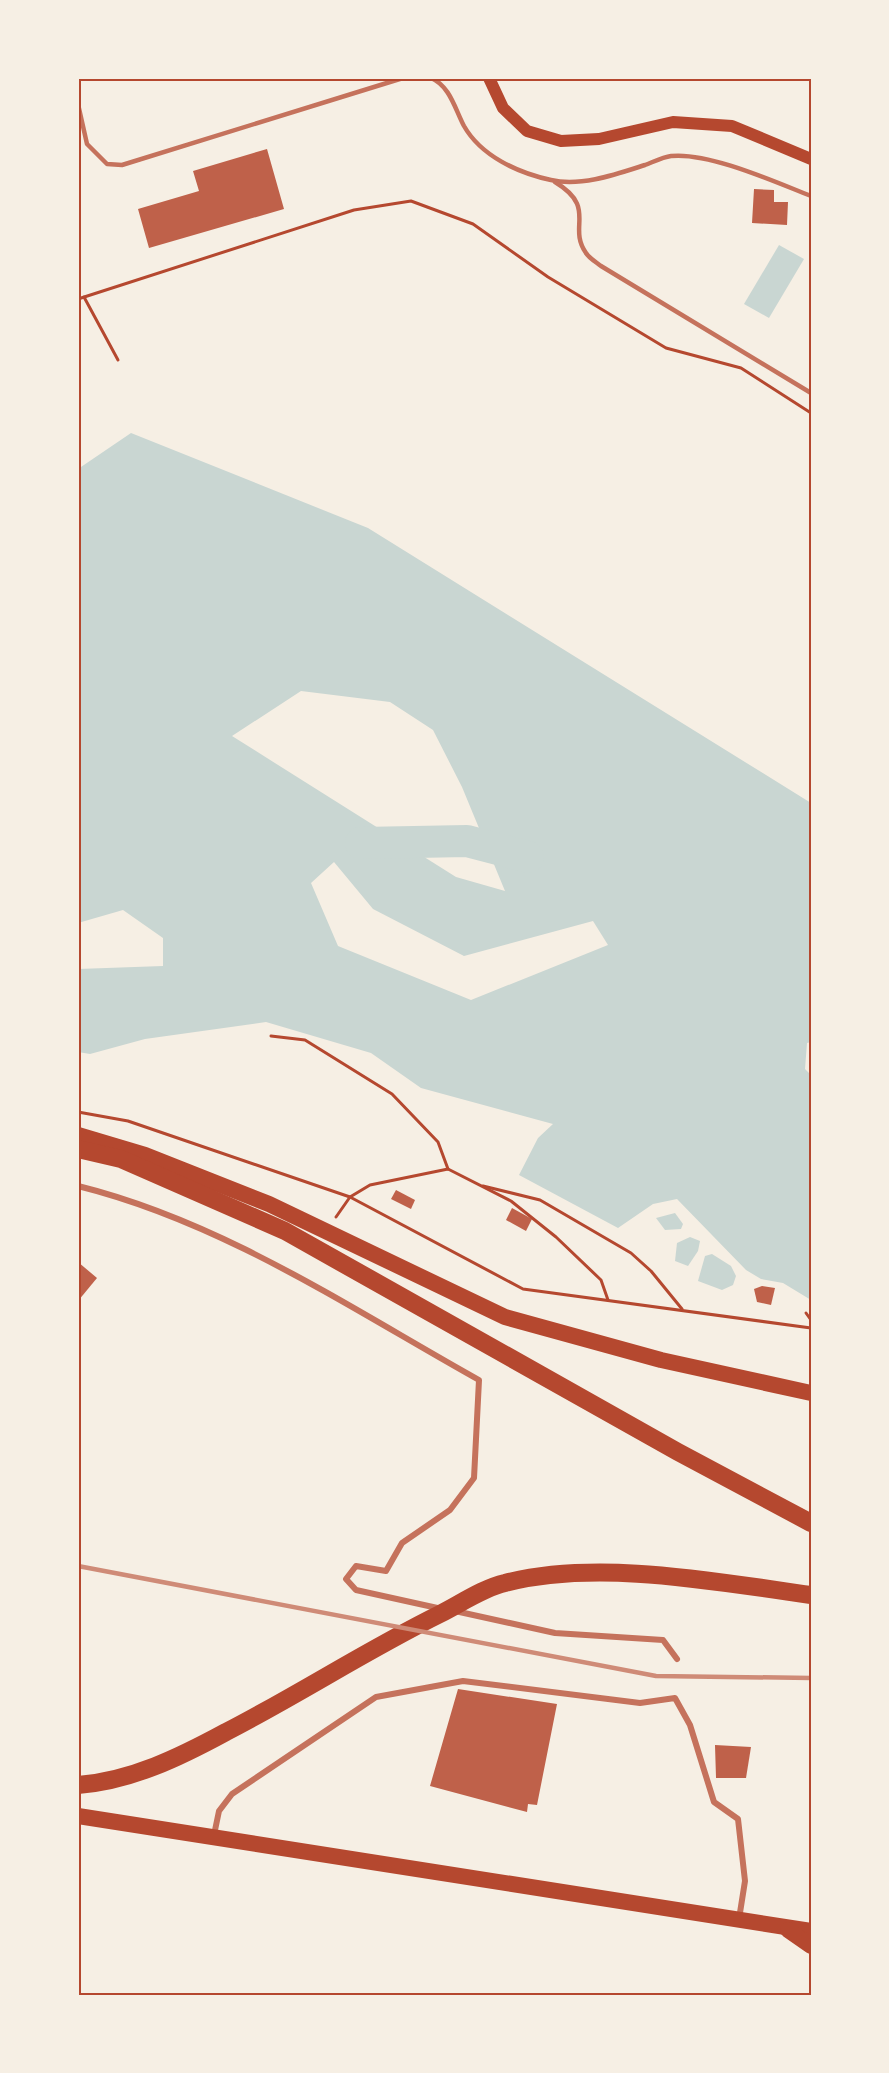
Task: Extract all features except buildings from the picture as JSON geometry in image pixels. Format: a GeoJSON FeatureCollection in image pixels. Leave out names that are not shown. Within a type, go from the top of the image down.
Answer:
{"type":"FeatureCollection","features":[{"type":"Feature","properties":{"kind":"highway"},"geometry":{"type":"LineString","coordinates":[[78,1135],[145,1155],[269,1204],[505,1317],[661,1360],[811,1393]]}},
{"type":"Feature","properties":{"kind":"highway"},"geometry":{"type":"LineString","coordinates":[[78,1149],[121,1159],[285,1231],[678,1452],[811,1523]]}},
{"type":"Feature","properties":{"kind":"highway"},"geometry":{"type":"LineString","coordinates":[[78,1785],[131,1774],[179,1757],[255,1717],[391,1638],[504,1583],[552,1575],[620,1573],[811,1595]]}},
{"type":"Feature","properties":{"kind":"highway"},"geometry":{"type":"LineString","coordinates":[[78,1816],[811,1931]]}},
{"type":"Feature","properties":{"kind":"highway"},"geometry":{"type":"LineString","coordinates":[[782,1926],[811,1946]]}},
{"type":"Feature","properties":{"kind":"main road"},"geometry":{"type":"LineString","coordinates":[[489,78],[503,108],[527,131],[561,141],[599,139],[673,122],[732,126],[811,159]]}},
{"type":"Feature","properties":{"kind":"street"},"geometry":{"type":"LineString","coordinates":[[78,1186],[113,1195],[214,1233],[479,1380],[474,1478],[450,1510],[402,1543],[386,1571],[356,1566],[346,1579],[356,1590],[555,1633],[663,1640],[677,1659]]}},
{"type":"Feature","properties":{"kind":"street"},"geometry":{"type":"LineString","coordinates":[[214,1836],[219,1811],[232,1794],[376,1697],[463,1681],[640,1703],[675,1698],[690,1725],[714,1802],[738,1819],[745,1881],[739,1919]]}},
{"type":"Feature","properties":{"kind":"lane"},"geometry":{"type":"LineString","coordinates":[[78,104],[87,144],[107,164],[122,165],[403,78]]}},
{"type":"Feature","properties":{"kind":"lane"},"geometry":{"type":"LineString","coordinates":[[431,78],[445,89],[465,128],[482,148],[503,163],[553,181],[568,190],[577,200],[580,237],[586,253],[601,266],[811,393]]}},
{"type":"Feature","properties":{"kind":"lane"},"geometry":{"type":"LineString","coordinates":[[553,181],[597,178],[671,156],[706,160],[755,174],[811,196]]}},
{"type":"Feature","properties":{"kind":"path"},"geometry":{"type":"LineString","coordinates":[[78,299],[354,210],[411,201],[473,224],[548,277],[666,348],[741,368],[811,413]]}},
{"type":"Feature","properties":{"kind":"path"},"geometry":{"type":"LineString","coordinates":[[84,297],[118,360]]}},
{"type":"Feature","properties":{"kind":"path"},"geometry":{"type":"LineString","coordinates":[[271,1036],[305,1040],[392,1094],[438,1142],[448,1169]]}},
{"type":"Feature","properties":{"kind":"path"},"geometry":{"type":"LineString","coordinates":[[78,1112],[128,1120],[350,1197],[523,1289],[811,1328]]}},
{"type":"Feature","properties":{"kind":"path"},"geometry":{"type":"LineString","coordinates":[[336,1217],[350,1197],[370,1185],[448,1169],[511,1201],[556,1237],[601,1280],[608,1300]]}},
{"type":"Feature","properties":{"kind":"path"},"geometry":{"type":"LineString","coordinates":[[477,1184],[540,1200],[631,1253],[651,1270],[683,1310]]}},
{"type":"Feature","properties":{"kind":"path"},"geometry":{"type":"LineString","coordinates":[[806,1313],[811,1320]]}},
{"type":"Feature","properties":{"kind":"shaded area"},"geometry":{"type":"Polygon","coordinates":[[[779,245],[804,259],[769,318],[744,304],[779,245]]]}},
{"type":"Feature","properties":{"kind":"shaded area"},"geometry":{"type":"Polygon","coordinates":[[[131,433],[368,528],[811,803],[811,1042],[807,1043],[805,1069],[811,1075],[811,1300],[783,1283],[761,1279],[746,1270],[677,1199],[653,1204],[618,1228],[519,1175],[538,1138],[553,1124],[421,1088],[371,1053],[266,1022],[145,1039],[90,1054],[78,1052],[78,969],[163,966],[163,938],[123,910],[78,923],[78,469],[131,433]],[[301,691],[232,736],[456,877],[505,891],[462,787],[433,730],[390,702],[301,691]],[[334,862],[311,883],[338,946],[471,1000],[608,945],[593,921],[464,956],[373,909],[334,862]]]}},
{"type":"Feature","properties":{"kind":"shaded area"},"geometry":{"type":"Polygon","coordinates":[[[675,1213],[683,1224],[681,1229],[665,1230],[656,1218],[675,1213]]]}},
{"type":"Feature","properties":{"kind":"shaded area"},"geometry":{"type":"Polygon","coordinates":[[[690,1237],[700,1241],[698,1251],[688,1266],[675,1261],[677,1243],[690,1237]]]}},
{"type":"Feature","properties":{"kind":"shaded area"},"geometry":{"type":"Polygon","coordinates":[[[712,1254],[731,1266],[736,1276],[733,1285],[722,1290],[698,1281],[705,1256],[712,1254]]]}},
{"type":"Feature","properties":{"kind":"waterway"},"geometry":{"type":"LineString","coordinates":[[361,843],[467,841],[528,857]]}},
{"type":"Feature","properties":{"kind":"railway"},"geometry":{"type":"LineString","coordinates":[[78,1566],[656,1676],[811,1678]]}}]}
